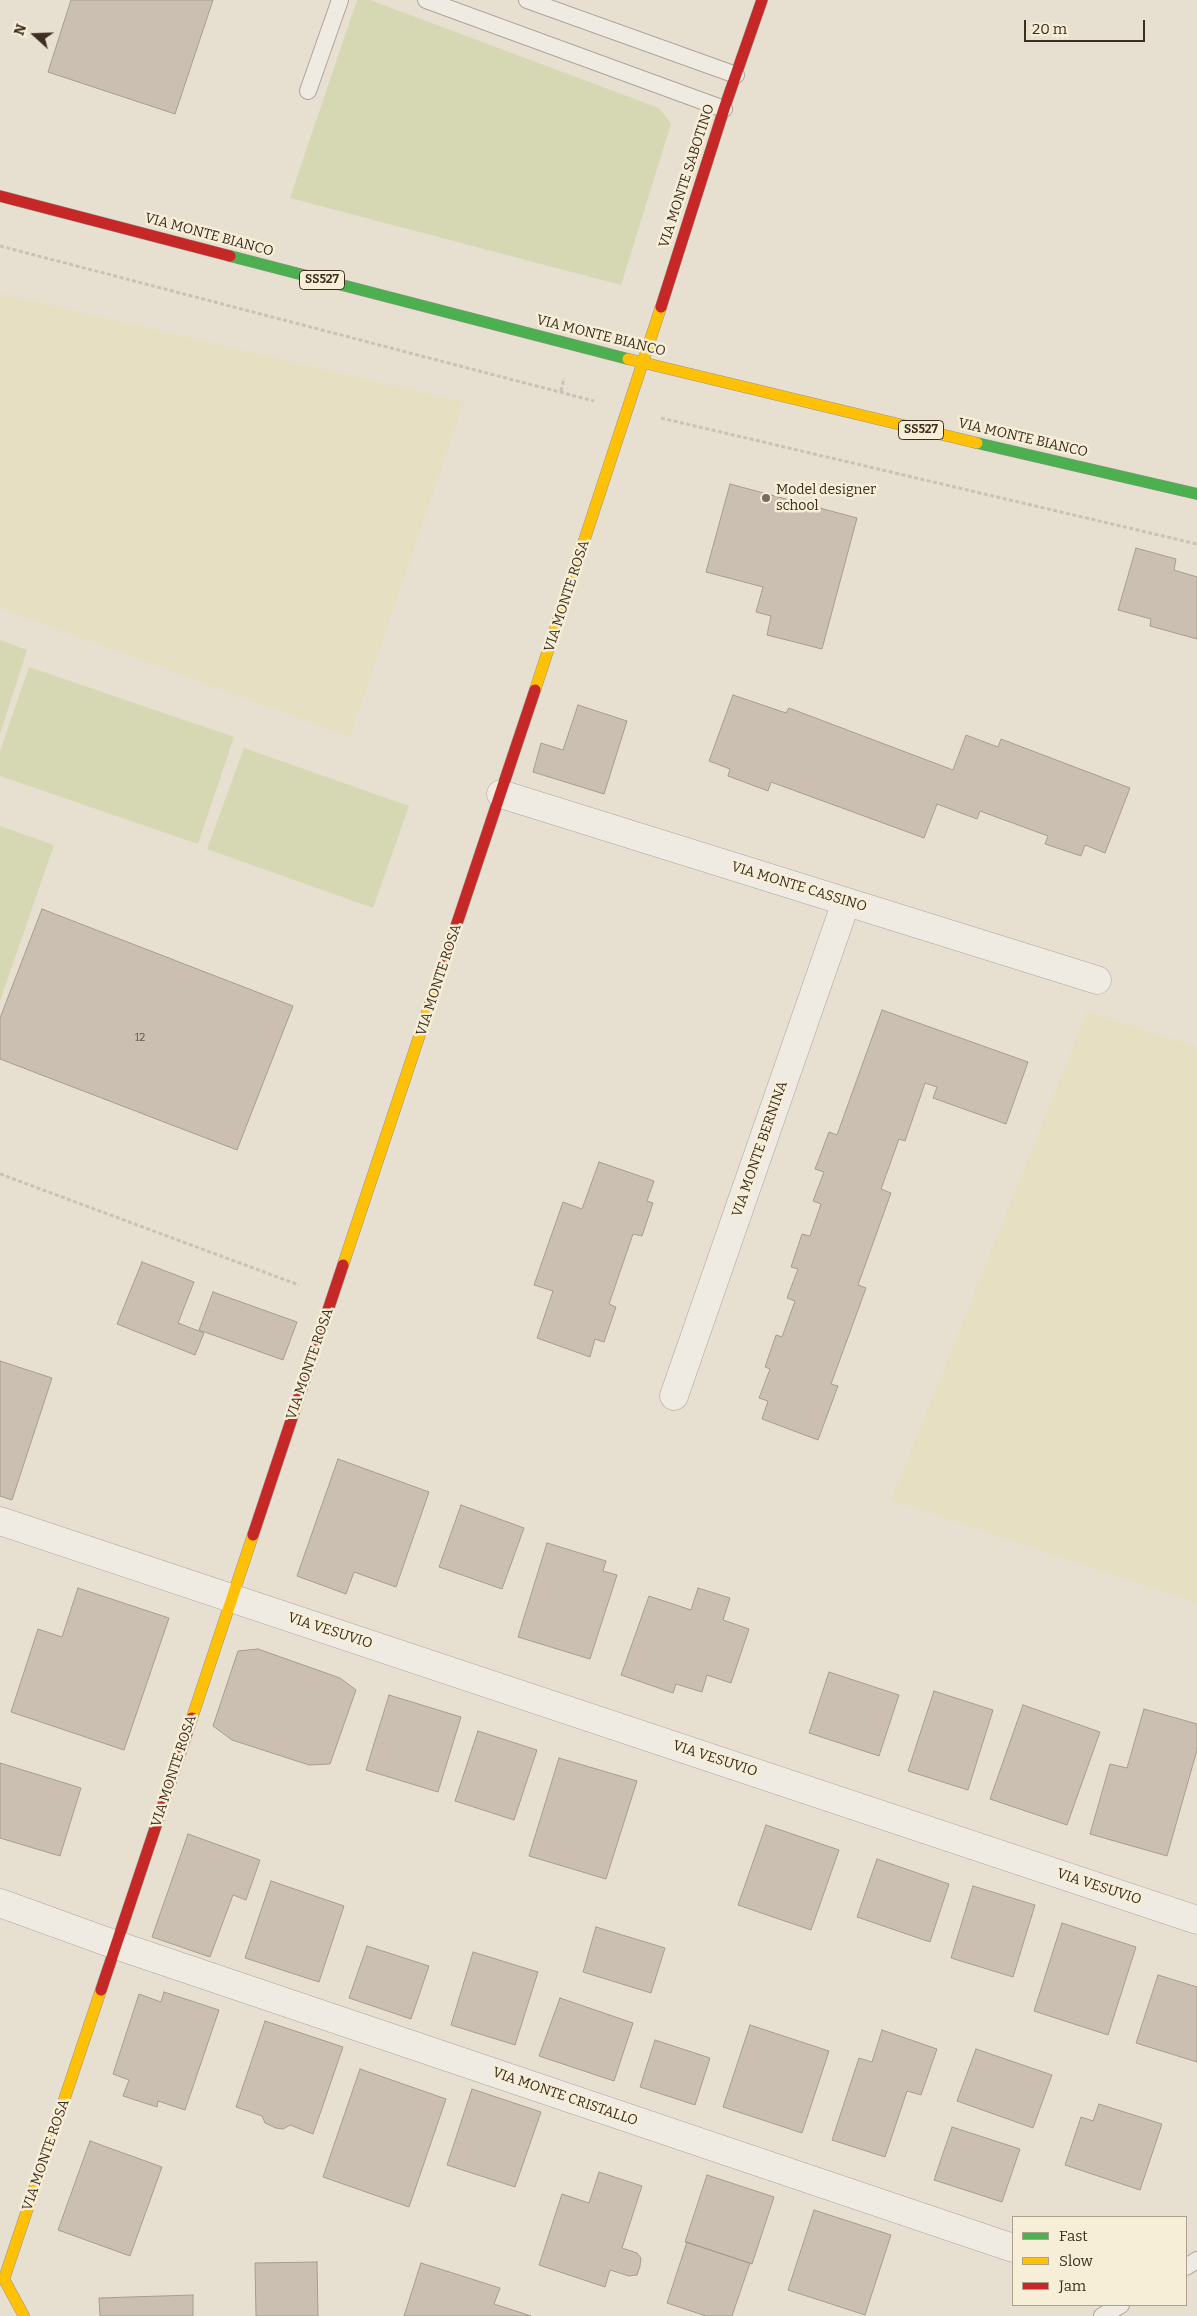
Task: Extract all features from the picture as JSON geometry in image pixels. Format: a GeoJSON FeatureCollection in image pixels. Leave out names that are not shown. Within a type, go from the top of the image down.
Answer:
{"type":"FeatureCollection","features":[{"type":"Feature","properties":{"kind":"street","name":"VIA MONTE SABOTINO"},"geometry":{"type":"LineString","coordinates":[[645,362],[724,109],[762,0]]}},
{"type":"Feature","properties":{"kind":"street","name":"VIA MONTE BIANCO"},"geometry":{"type":"LineString","coordinates":[[0,196],[865,417],[1197,494]]}},
{"type":"Feature","properties":{"kind":"street","name":"VIA MONTE ROSA"},"geometry":{"type":"LineString","coordinates":[[24,2316],[4,2279],[645,362]]}},
{"type":"Feature","properties":{"kind":"street","name":"VIA MONTE CASSINO"},"geometry":{"type":"LineString","coordinates":[[501,794],[1097,980]]}},
{"type":"Feature","properties":{"kind":"street","name":"VIA MONTE BERNINA"},"geometry":{"type":"LineString","coordinates":[[674,1396],[846,902]]}},
{"type":"Feature","properties":{"kind":"street"},"geometry":{"type":"LineString","coordinates":[[0,1521],[232,1598]]}},
{"type":"Feature","properties":{"kind":"street","name":"VIA VESUVIO"},"geometry":{"type":"LineString","coordinates":[[232,1598],[1197,1920]]}},
{"type":"Feature","properties":{"kind":"street"},"geometry":{"type":"LineString","coordinates":[[0,1903],[116,1945]]}},
{"type":"Feature","properties":{"kind":"street","name":"VIA MONTE CRISTALLO"},"geometry":{"type":"LineString","coordinates":[[116,1945],[1012,2248]]}},
{"type":"Feature","properties":{"kind":"lane"},"geometry":{"type":"LineString","coordinates":[[308,91],[340,0]]}},
{"type":"Feature","properties":{"kind":"lane"},"geometry":{"type":"LineString","coordinates":[[426,0],[724,109]]}},
{"type":"Feature","properties":{"kind":"lane"},"geometry":{"type":"LineString","coordinates":[[527,0],[736,75]]}},
{"type":"Feature","properties":{"kind":"lane"},"geometry":{"type":"LineString","coordinates":[[1102,2316],[1119,2306]]}},
{"type":"Feature","properties":{"kind":"path"},"geometry":{"type":"LineString","coordinates":[[0,1174],[332,1298]]}},
{"type":"Feature","properties":{"kind":"shaded area"},"geometry":{"type":"Polygon","coordinates":[[[0,293],[464,402],[350,737],[0,608],[0,293]]]}},
{"type":"Feature","properties":{"kind":"shaded area"},"geometry":{"type":"Polygon","coordinates":[[[1087,1011],[1197,1047],[1197,1603],[891,1500],[1087,1011]]]}},
{"type":"Feature","properties":{"kind":"green space"},"geometry":{"type":"Polygon","coordinates":[[[357,0],[370,0],[659,108],[671,124],[621,285],[290,198],[357,0]]]}},
{"type":"Feature","properties":{"kind":"green space"},"geometry":{"type":"Polygon","coordinates":[[[0,640],[27,650],[0,734],[0,640]]]}},
{"type":"Feature","properties":{"kind":"green space"},"geometry":{"type":"Polygon","coordinates":[[[29,667],[234,737],[198,844],[0,776],[0,751],[29,667]]]}},
{"type":"Feature","properties":{"kind":"green space"},"geometry":{"type":"Polygon","coordinates":[[[244,748],[409,806],[373,908],[207,849],[244,748]]]}},
{"type":"Feature","properties":{"kind":"green space"},"geometry":{"type":"Polygon","coordinates":[[[0,826],[54,845],[0,1001],[0,826]]]}},
{"type":"Feature","properties":{"kind":"building"},"geometry":{"type":"Polygon","coordinates":[[[71,0],[213,0],[175,114],[48,72],[71,0]]]}},
{"type":"Feature","properties":{"kind":"building"},"geometry":{"type":"Polygon","coordinates":[[[730,484],[857,518],[822,649],[767,635],[771,616],[756,612],[763,587],[706,572],[730,484]]]}},
{"type":"Feature","properties":{"kind":"building"},"geometry":{"type":"Polygon","coordinates":[[[1136,548],[1176,559],[1174,570],[1197,577],[1197,639],[1150,626],[1151,619],[1118,610],[1136,548]]]}},
{"type":"Feature","properties":{"kind":"building"},"geometry":{"type":"Polygon","coordinates":[[[733,695],[786,713],[789,708],[953,770],[966,735],[998,747],[1001,739],[1130,788],[1105,853],[1085,845],[1081,856],[1045,844],[1048,836],[980,811],[977,819],[937,804],[924,838],[771,782],[768,791],[728,776],[730,769],[709,761],[733,695]]]}},
{"type":"Feature","properties":{"kind":"building"},"geometry":{"type":"Polygon","coordinates":[[[578,705],[627,721],[604,794],[533,772],[541,743],[563,750],[578,705]]]}},
{"type":"Feature","properties":{"kind":"building"},"geometry":{"type":"Polygon","coordinates":[[[42,909],[293,1006],[237,1150],[0,1059],[0,1018],[42,909]]]}},
{"type":"Feature","properties":{"kind":"building"},"geometry":{"type":"Polygon","coordinates":[[[882,1010],[1028,1062],[1006,1124],[933,1098],[937,1087],[925,1083],[905,1141],[899,1139],[881,1189],[891,1193],[858,1285],[866,1288],[831,1384],[838,1386],[818,1440],[762,1419],[768,1401],[759,1398],[770,1369],[765,1367],[776,1335],[782,1337],[795,1301],[787,1298],[798,1269],[791,1267],[802,1234],[810,1236],[821,1204],[813,1201],[824,1172],[815,1169],[829,1132],[837,1135],[882,1010]]]}},
{"type":"Feature","properties":{"kind":"building"},"geometry":{"type":"Polygon","coordinates":[[[599,1162],[654,1181],[647,1201],[653,1203],[642,1236],[633,1234],[609,1304],[616,1307],[604,1342],[595,1339],[590,1357],[537,1338],[553,1291],[534,1285],[563,1202],[582,1209],[599,1162]]]}},
{"type":"Feature","properties":{"kind":"building"},"geometry":{"type":"Polygon","coordinates":[[[142,1262],[194,1282],[178,1323],[204,1333],[195,1355],[117,1324],[142,1262]]]}},
{"type":"Feature","properties":{"kind":"building"},"geometry":{"type":"Polygon","coordinates":[[[213,1292],[297,1322],[283,1360],[199,1330],[213,1292]]]}},
{"type":"Feature","properties":{"kind":"building"},"geometry":{"type":"Polygon","coordinates":[[[0,1361],[52,1378],[12,1500],[0,1496],[0,1361]]]}},
{"type":"Feature","properties":{"kind":"building"},"geometry":{"type":"Polygon","coordinates":[[[338,1459],[429,1492],[396,1587],[354,1572],[346,1594],[297,1576],[338,1459]]]}},
{"type":"Feature","properties":{"kind":"building"},"geometry":{"type":"Polygon","coordinates":[[[461,1505],[524,1528],[502,1589],[439,1567],[461,1505]]]}},
{"type":"Feature","properties":{"kind":"building"},"geometry":{"type":"Polygon","coordinates":[[[547,1543],[606,1561],[603,1571],[617,1575],[590,1659],[518,1637],[547,1543]]]}},
{"type":"Feature","properties":{"kind":"building"},"geometry":{"type":"Polygon","coordinates":[[[78,1588],[169,1618],[124,1750],[11,1712],[38,1629],[62,1637],[78,1588]]]}},
{"type":"Feature","properties":{"kind":"building"},"geometry":{"type":"Polygon","coordinates":[[[698,1588],[730,1598],[723,1620],[749,1629],[731,1683],[707,1675],[702,1692],[676,1684],[673,1693],[621,1675],[649,1596],[691,1610],[698,1588]]]}},
{"type":"Feature","properties":{"kind":"building"},"geometry":{"type":"Polygon","coordinates":[[[258,1649],[340,1678],[356,1690],[330,1764],[309,1765],[232,1740],[213,1726],[238,1651],[258,1649]]]}},
{"type":"Feature","properties":{"kind":"building"},"geometry":{"type":"Polygon","coordinates":[[[829,1672],[899,1695],[879,1756],[809,1733],[829,1672]]]}},
{"type":"Feature","properties":{"kind":"building"},"geometry":{"type":"Polygon","coordinates":[[[934,1691],[993,1710],[968,1790],[908,1771],[934,1691]]]}},
{"type":"Feature","properties":{"kind":"building"},"geometry":{"type":"Polygon","coordinates":[[[389,1695],[461,1717],[438,1792],[366,1770],[389,1695]]]}},
{"type":"Feature","properties":{"kind":"building"},"geometry":{"type":"Polygon","coordinates":[[[1023,1705],[1100,1732],[1067,1825],[990,1799],[1023,1705]]]}},
{"type":"Feature","properties":{"kind":"building"},"geometry":{"type":"Polygon","coordinates":[[[1144,1709],[1197,1724],[1197,1750],[1167,1856],[1090,1834],[1110,1764],[1127,1768],[1144,1709]]]}},
{"type":"Feature","properties":{"kind":"building"},"geometry":{"type":"Polygon","coordinates":[[[478,1731],[537,1750],[514,1820],[455,1801],[478,1731]]]}},
{"type":"Feature","properties":{"kind":"building"},"geometry":{"type":"Polygon","coordinates":[[[559,1758],[637,1781],[606,1879],[529,1856],[559,1758]]]}},
{"type":"Feature","properties":{"kind":"building"},"geometry":{"type":"Polygon","coordinates":[[[0,1763],[81,1788],[60,1856],[0,1838],[0,1763]]]}},
{"type":"Feature","properties":{"kind":"building"},"geometry":{"type":"Polygon","coordinates":[[[766,1825],[839,1850],[811,1930],[738,1905],[766,1825]]]}},
{"type":"Feature","properties":{"kind":"building"},"geometry":{"type":"Polygon","coordinates":[[[188,1834],[260,1860],[246,1900],[233,1895],[210,1957],[152,1937],[188,1834]]]}},
{"type":"Feature","properties":{"kind":"building"},"geometry":{"type":"Polygon","coordinates":[[[877,1859],[949,1884],[930,1942],[857,1917],[877,1859]]]}},
{"type":"Feature","properties":{"kind":"building"},"geometry":{"type":"Polygon","coordinates":[[[271,1881],[344,1906],[319,1982],[245,1958],[271,1881]]]}},
{"type":"Feature","properties":{"kind":"building"},"geometry":{"type":"Polygon","coordinates":[[[973,1886],[1035,1905],[1013,1977],[951,1958],[973,1886]]]}},
{"type":"Feature","properties":{"kind":"building"},"geometry":{"type":"Polygon","coordinates":[[[1062,1923],[1136,1947],[1108,2035],[1034,2011],[1062,1923]]]}},
{"type":"Feature","properties":{"kind":"building"},"geometry":{"type":"Polygon","coordinates":[[[596,1927],[665,1948],[651,1993],[583,1972],[596,1927]]]}},
{"type":"Feature","properties":{"kind":"building"},"geometry":{"type":"Polygon","coordinates":[[[367,1946],[429,1966],[411,2019],[349,1998],[367,1946]]]}},
{"type":"Feature","properties":{"kind":"building"},"geometry":{"type":"Polygon","coordinates":[[[473,1952],[538,1972],[515,2045],[451,2025],[473,1952]]]}},
{"type":"Feature","properties":{"kind":"building"},"geometry":{"type":"Polygon","coordinates":[[[1158,1975],[1197,1987],[1197,2062],[1136,2043],[1158,1975]]]}},
{"type":"Feature","properties":{"kind":"building"},"geometry":{"type":"Polygon","coordinates":[[[164,1992],[219,2010],[185,2110],[158,2101],[157,2107],[123,2096],[129,2080],[113,2074],[139,1994],[161,2002],[164,1992]]]}},
{"type":"Feature","properties":{"kind":"building"},"geometry":{"type":"Polygon","coordinates":[[[560,1998],[633,2023],[614,2081],[539,2056],[560,1998]]]}},
{"type":"Feature","properties":{"kind":"building"},"geometry":{"type":"Polygon","coordinates":[[[265,2021],[343,2047],[313,2134],[290,2125],[283,2129],[276,2128],[265,2123],[262,2116],[236,2107],[265,2021]]]}},
{"type":"Feature","properties":{"kind":"building"},"geometry":{"type":"Polygon","coordinates":[[[750,2025],[829,2051],[802,2133],[723,2107],[750,2025]]]}},
{"type":"Feature","properties":{"kind":"building"},"geometry":{"type":"Polygon","coordinates":[[[882,2030],[937,2049],[921,2095],[907,2091],[885,2157],[832,2140],[859,2058],[872,2062],[882,2030]]]}},
{"type":"Feature","properties":{"kind":"building"},"geometry":{"type":"Polygon","coordinates":[[[655,2040],[710,2058],[695,2105],[640,2087],[655,2040]]]}},
{"type":"Feature","properties":{"kind":"building"},"geometry":{"type":"Polygon","coordinates":[[[976,2049],[1052,2075],[1033,2128],[957,2101],[976,2049]]]}},
{"type":"Feature","properties":{"kind":"building"},"geometry":{"type":"Polygon","coordinates":[[[360,2069],[446,2099],[409,2207],[323,2177],[360,2069]]]}},
{"type":"Feature","properties":{"kind":"building"},"geometry":{"type":"Polygon","coordinates":[[[472,2089],[541,2112],[515,2187],[447,2165],[472,2089]]]}},
{"type":"Feature","properties":{"kind":"building"},"geometry":{"type":"Polygon","coordinates":[[[1099,2104],[1162,2124],[1140,2190],[1065,2165],[1081,2117],[1093,2121],[1099,2104]]]}},
{"type":"Feature","properties":{"kind":"building"},"geometry":{"type":"Polygon","coordinates":[[[952,2127],[1020,2149],[1002,2202],[934,2180],[952,2127]]]}},
{"type":"Feature","properties":{"kind":"building"},"geometry":{"type":"Polygon","coordinates":[[[90,2141],[162,2167],[130,2256],[58,2230],[90,2141]]]}},
{"type":"Feature","properties":{"kind":"building"},"geometry":{"type":"Polygon","coordinates":[[[599,2172],[642,2186],[622,2248],[637,2253],[641,2258],[637,2275],[629,2276],[610,2270],[605,2287],[539,2265],[562,2194],[589,2203],[599,2172]]]}},
{"type":"Feature","properties":{"kind":"building"},"geometry":{"type":"Polygon","coordinates":[[[707,2175],[774,2197],[752,2264],[685,2242],[707,2175]]]}},
{"type":"Feature","properties":{"kind":"building"},"geometry":{"type":"Polygon","coordinates":[[[814,2210],[891,2235],[865,2315],[788,2290],[814,2210]]]}},
{"type":"Feature","properties":{"kind":"building"},"geometry":{"type":"Polygon","coordinates":[[[687,2242],[750,2263],[732,2316],[706,2316],[667,2303],[687,2242]]]}},
{"type":"Feature","properties":{"kind":"building"},"geometry":{"type":"Polygon","coordinates":[[[317,2262],[318,2316],[256,2316],[255,2263],[317,2262]]]}},
{"type":"Feature","properties":{"kind":"building"},"geometry":{"type":"Polygon","coordinates":[[[421,2263],[500,2288],[494,2304],[531,2316],[404,2316],[421,2263]]]}},
{"type":"Feature","properties":{"kind":"building"},"geometry":{"type":"Polygon","coordinates":[[[193,2295],[193,2316],[100,2316],[99,2298],[193,2295]]]}},
{"type":"Feature","properties":{"kind":"traffic: fast"},"geometry":{"type":"LineString","coordinates":[[230,256],[628,359]]}},
{"type":"Feature","properties":{"kind":"traffic: fast"},"geometry":{"type":"LineString","coordinates":[[977,443],[1197,494]]}},
{"type":"Feature","properties":{"kind":"traffic: slow"},"geometry":{"type":"LineString","coordinates":[[535,690],[661,307]]}},
{"type":"Feature","properties":{"kind":"traffic: slow"},"geometry":{"type":"LineString","coordinates":[[628,359],[977,443]]}},
{"type":"Feature","properties":{"kind":"traffic: slow"},"geometry":{"type":"LineString","coordinates":[[343,1265],[437,983]]}},
{"type":"Feature","properties":{"kind":"traffic: slow"},"geometry":{"type":"LineString","coordinates":[[192,1718],[253,1535]]}},
{"type":"Feature","properties":{"kind":"traffic: slow"},"geometry":{"type":"LineString","coordinates":[[24,2316],[4,2279],[101,1990]]}},
{"type":"Feature","properties":{"kind":"traffic: jam"},"geometry":{"type":"LineString","coordinates":[[661,307],[724,109],[762,0]]}},
{"type":"Feature","properties":{"kind":"traffic: jam"},"geometry":{"type":"LineString","coordinates":[[0,196],[230,256]]}},
{"type":"Feature","properties":{"kind":"traffic: jam"},"geometry":{"type":"LineString","coordinates":[[437,983],[535,690]]}},
{"type":"Feature","properties":{"kind":"traffic: jam"},"geometry":{"type":"LineString","coordinates":[[253,1535],[343,1265]]}},
{"type":"Feature","properties":{"kind":"traffic: jam"},"geometry":{"type":"LineString","coordinates":[[101,1990],[192,1718]]}},
{"type":"Feature","properties":{"kind":"place","name":"Model designer school"},"geometry":{"type":"Point","coordinates":[766,498]}}]}
